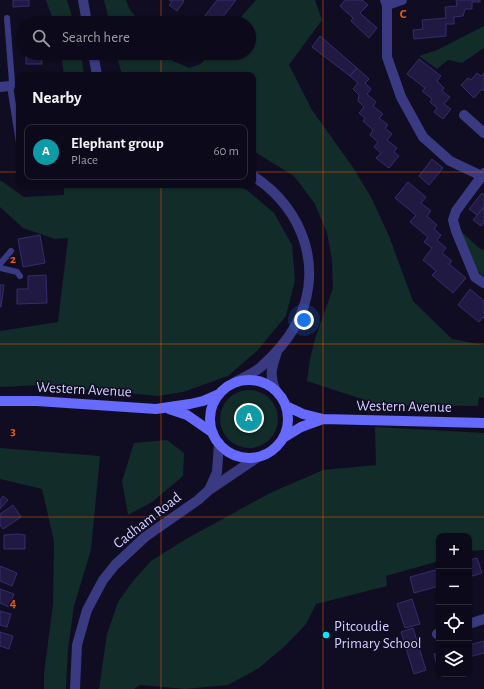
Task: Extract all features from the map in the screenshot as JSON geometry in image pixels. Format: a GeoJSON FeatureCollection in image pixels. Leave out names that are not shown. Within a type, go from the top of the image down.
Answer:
{"type":"FeatureCollection","features":[{"type":"Feature","properties":{"kind":"main road"},"geometry":{"type":"LineString","coordinates":[[251,380],[264,382],[275,389],[282,397],[286,406],[288,417],[287,428],[283,438],[277,446],[268,453],[258,457],[247,458],[237,456],[227,451],[219,443],[213,432],[211,412],[214,402],[227,386],[237,381],[251,380]]}},
{"type":"Feature","properties":{"kind":"main road"},"geometry":{"type":"LineString","coordinates":[[166,408],[190,404],[219,394]]}},
{"type":"Feature","properties":{"kind":"main road","name":"Western Avenue"},"geometry":{"type":"LineString","coordinates":[[0,402],[37,401],[156,409],[166,408]]}},
{"type":"Feature","properties":{"kind":"main road","name":"Western Avenue"},"geometry":{"type":"LineString","coordinates":[[286,406],[303,414],[323,420],[484,424]]}},
{"type":"Feature","properties":{"kind":"main road"},"geometry":{"type":"LineString","coordinates":[[166,408],[187,415],[213,432]]}},
{"type":"Feature","properties":{"kind":"main road","name":"Western Avenue"},"geometry":{"type":"LineString","coordinates":[[283,438],[301,426],[323,420]]}},
{"type":"Feature","properties":{"kind":"street"},"geometry":{"type":"LineString","coordinates":[[83,0],[86,16]]}},
{"type":"Feature","properties":{"kind":"street"},"geometry":{"type":"LineString","coordinates":[[402,0],[386,2],[387,57],[401,97],[423,137],[450,161],[483,176],[456,211],[453,220],[475,277],[484,283]]}},
{"type":"Feature","properties":{"kind":"street"},"geometry":{"type":"LineString","coordinates":[[94,60],[96,72]]}},
{"type":"Feature","properties":{"kind":"street"},"geometry":{"type":"LineString","coordinates":[[464,115],[484,134]]}},
{"type":"Feature","properties":{"kind":"street"},"geometry":{"type":"LineString","coordinates":[[237,381],[260,368],[294,329],[306,300],[310,264],[300,229],[292,215],[268,187],[256,178]]}},
{"type":"Feature","properties":{"kind":"street"},"geometry":{"type":"LineString","coordinates":[[275,389],[271,378],[272,368],[278,348]]}},
{"type":"Feature","properties":{"kind":"street","name":"Cadham Road"},"geometry":{"type":"LineString","coordinates":[[209,490],[217,472],[219,443]]}},
{"type":"Feature","properties":{"kind":"street","name":"Cadham Road"},"geometry":{"type":"LineString","coordinates":[[75,689],[77,645],[87,610],[103,580],[115,565],[145,537],[198,500],[209,490],[258,457]]}},
{"type":"Feature","properties":{"kind":"street"},"geometry":{"type":"LineString","coordinates":[[472,623],[484,619]]}},
{"type":"Feature","properties":{"kind":"lane"},"geometry":{"type":"LineString","coordinates":[[7,18],[12,83],[5,87],[16,131]]}},
{"type":"Feature","properties":{"kind":"lane"},"geometry":{"type":"LineString","coordinates":[[0,264],[11,251]]}},
{"type":"Feature","properties":{"kind":"lane"},"geometry":{"type":"LineString","coordinates":[[0,268],[17,272],[20,276]]}},
{"type":"Feature","properties":{"kind":"green space"},"geometry":{"type":"Polygon","coordinates":[[[46,0],[67,0],[72,16],[52,16],[46,0]]]}},
{"type":"Feature","properties":{"kind":"green space"},"geometry":{"type":"Polygon","coordinates":[[[104,0],[126,0],[130,10],[135,16],[108,16],[104,0]]]}},
{"type":"Feature","properties":{"kind":"green space"},"geometry":{"type":"Polygon","coordinates":[[[256,0],[315,0],[322,20],[289,65],[312,110],[352,166],[371,197],[389,236],[413,301],[452,339],[484,345],[484,398],[479,397],[478,406],[380,405],[307,381],[315,339],[333,288],[332,260],[327,233],[315,204],[294,176],[256,153],[256,72],[121,72],[118,60],[172,60],[189,68],[201,64],[204,60],[256,60],[256,16],[242,16],[256,0]]]}},
{"type":"Feature","properties":{"kind":"green space"},"geometry":{"type":"Polygon","coordinates":[[[484,26],[484,48],[462,63],[448,60],[437,69],[419,56],[437,50],[484,26]]]}},
{"type":"Feature","properties":{"kind":"green space"},"geometry":{"type":"Polygon","coordinates":[[[62,60],[82,60],[84,72],[64,72],[62,60]]]}},
{"type":"Feature","properties":{"kind":"green space"},"geometry":{"type":"Polygon","coordinates":[[[0,180],[24,197],[64,195],[64,188],[242,188],[247,190],[274,213],[292,245],[295,280],[286,316],[257,351],[228,376],[183,392],[158,396],[42,385],[0,387],[0,331],[58,322],[68,238],[55,239],[23,228],[0,207],[0,180]]]}},
{"type":"Feature","properties":{"kind":"green space"},"geometry":{"type":"Polygon","coordinates":[[[463,233],[479,248],[484,250],[484,275],[476,269],[462,237],[463,233]]]}},
{"type":"Feature","properties":{"kind":"green space"},"geometry":{"type":"Polygon","coordinates":[[[249,390],[260,392],[273,403],[276,408],[278,419],[276,430],[265,443],[260,446],[249,448],[238,446],[225,435],[222,430],[220,419],[222,408],[233,395],[238,392],[249,390]]]}},
{"type":"Feature","properties":{"kind":"green space"},"geometry":{"type":"Polygon","coordinates":[[[375,427],[484,433],[484,550],[472,551],[472,533],[436,533],[436,562],[386,576],[387,586],[316,604],[306,624],[285,646],[259,668],[228,685],[185,689],[140,685],[134,689],[99,689],[107,634],[118,602],[133,581],[151,561],[186,539],[270,493],[323,470],[376,465],[375,427]]]}},
{"type":"Feature","properties":{"kind":"green space"},"geometry":{"type":"Polygon","coordinates":[[[167,440],[184,453],[183,476],[152,502],[128,515],[122,481],[134,443],[167,440]]]}},
{"type":"Feature","properties":{"kind":"green space"},"geometry":{"type":"Polygon","coordinates":[[[0,448],[100,456],[91,550],[74,606],[68,649],[66,689],[44,689],[44,673],[53,604],[54,541],[42,489],[0,479],[0,448]]]}},
{"type":"Feature","properties":{"kind":"building"},"geometry":{"type":"Polygon","coordinates":[[[13,0],[29,0],[29,6],[13,7],[13,0]]]}},
{"type":"Feature","properties":{"kind":"building"},"geometry":{"type":"Polygon","coordinates":[[[169,0],[184,1],[177,11],[169,5],[172,2],[169,0]]]}},
{"type":"Feature","properties":{"kind":"building"},"geometry":{"type":"Polygon","coordinates":[[[217,0],[236,0],[223,16],[205,16],[217,0]]]}},
{"type":"Feature","properties":{"kind":"building"},"geometry":{"type":"Polygon","coordinates":[[[345,0],[362,0],[368,5],[360,13],[377,28],[369,38],[351,21],[353,18],[340,6],[345,0]]]}},
{"type":"Feature","properties":{"kind":"building"},"geometry":{"type":"Polygon","coordinates":[[[456,0],[480,0],[480,2],[472,2],[472,9],[465,9],[463,16],[454,17],[454,24],[446,24],[446,36],[414,39],[413,30],[423,29],[422,20],[446,18],[445,7],[457,6],[456,0]]]}},
{"type":"Feature","properties":{"kind":"building"},"geometry":{"type":"Polygon","coordinates":[[[320,36],[357,68],[350,76],[312,47],[320,36]]]}},
{"type":"Feature","properties":{"kind":"building"},"geometry":{"type":"Polygon","coordinates":[[[419,59],[441,76],[437,81],[444,88],[442,91],[450,97],[444,104],[451,109],[443,119],[434,112],[437,108],[430,102],[432,99],[422,91],[425,88],[407,74],[419,59]]]}},
{"type":"Feature","properties":{"kind":"building"},"geometry":{"type":"Polygon","coordinates":[[[26,60],[42,60],[42,64],[26,64],[26,60]]]}},
{"type":"Feature","properties":{"kind":"building"},"geometry":{"type":"Polygon","coordinates":[[[357,68],[369,79],[365,83],[371,89],[367,94],[376,102],[373,106],[383,114],[379,118],[388,125],[385,128],[392,134],[387,140],[397,148],[394,152],[399,156],[389,168],[376,158],[381,153],[374,147],[378,142],[370,135],[373,130],[363,121],[365,118],[359,113],[364,107],[358,101],[359,95],[353,89],[358,83],[350,76],[357,68]]]}},
{"type":"Feature","properties":{"kind":"building"},"geometry":{"type":"Polygon","coordinates":[[[477,73],[481,76],[484,73],[484,91],[482,89],[474,98],[461,85],[468,78],[471,80],[477,73]]]}},
{"type":"Feature","properties":{"kind":"building"},"geometry":{"type":"Polygon","coordinates":[[[432,159],[443,168],[429,185],[419,176],[432,159]]]}},
{"type":"Feature","properties":{"kind":"building"},"geometry":{"type":"Polygon","coordinates":[[[408,182],[426,197],[421,203],[431,211],[427,216],[437,225],[434,229],[441,235],[437,240],[446,248],[442,253],[452,261],[449,264],[466,278],[453,293],[432,275],[436,271],[423,260],[432,248],[424,242],[428,237],[410,222],[416,215],[395,198],[408,182]]]}},
{"type":"Feature","properties":{"kind":"building"},"geometry":{"type":"Polygon","coordinates":[[[482,193],[484,195],[484,207],[477,215],[469,209],[482,193]]]}},
{"type":"Feature","properties":{"kind":"building"},"geometry":{"type":"Polygon","coordinates":[[[484,207],[484,223],[481,226],[473,220],[484,207]]]}},
{"type":"Feature","properties":{"kind":"building"},"geometry":{"type":"Polygon","coordinates":[[[40,235],[45,263],[23,267],[18,239],[40,235]]]}},
{"type":"Feature","properties":{"kind":"building"},"geometry":{"type":"Polygon","coordinates":[[[46,275],[47,303],[17,304],[17,289],[28,289],[28,276],[46,275]]]}},
{"type":"Feature","properties":{"kind":"building"},"geometry":{"type":"Polygon","coordinates":[[[0,285],[4,285],[1,307],[0,307],[0,285]]]}},
{"type":"Feature","properties":{"kind":"building"},"geometry":{"type":"Polygon","coordinates":[[[470,289],[484,301],[484,318],[483,317],[479,322],[458,305],[470,289]]]}},
{"type":"Feature","properties":{"kind":"building"},"geometry":{"type":"Polygon","coordinates":[[[3,496],[8,500],[0,509],[0,500],[3,496]]]}},
{"type":"Feature","properties":{"kind":"building"},"geometry":{"type":"Polygon","coordinates":[[[13,505],[21,517],[3,529],[0,525],[0,514],[13,505]]]}},
{"type":"Feature","properties":{"kind":"building"},"geometry":{"type":"Polygon","coordinates":[[[4,535],[25,535],[25,549],[4,549],[4,535]]]}},
{"type":"Feature","properties":{"kind":"building"},"geometry":{"type":"Polygon","coordinates":[[[477,558],[482,573],[472,576],[472,559],[477,558]]]}},
{"type":"Feature","properties":{"kind":"building"},"geometry":{"type":"Polygon","coordinates":[[[0,566],[17,573],[12,586],[0,581],[0,566]]]}},
{"type":"Feature","properties":{"kind":"building"},"geometry":{"type":"Polygon","coordinates":[[[436,570],[436,587],[414,593],[410,577],[436,570]]]}},
{"type":"Feature","properties":{"kind":"building"},"geometry":{"type":"Polygon","coordinates":[[[0,589],[14,594],[9,607],[0,603],[0,589]]]}},
{"type":"Feature","properties":{"kind":"building"},"geometry":{"type":"Polygon","coordinates":[[[412,599],[420,624],[405,628],[397,604],[412,599]]]}},
{"type":"Feature","properties":{"kind":"building"},"geometry":{"type":"Polygon","coordinates":[[[0,611],[11,614],[7,627],[0,625],[0,611]]]}},
{"type":"Feature","properties":{"kind":"building"},"geometry":{"type":"Polygon","coordinates":[[[413,628],[426,670],[414,674],[401,632],[413,628]]]}},
{"type":"Feature","properties":{"kind":"building"},"geometry":{"type":"Polygon","coordinates":[[[0,632],[13,636],[9,649],[0,646],[0,632]]]}},
{"type":"Feature","properties":{"kind":"building"},"geometry":{"type":"Polygon","coordinates":[[[484,641],[484,653],[472,656],[472,644],[484,641]]]}},
{"type":"Feature","properties":{"kind":"place","name":"Elephant group"},"geometry":{"type":"Point","coordinates":[249,418]}},
{"type":"Feature","properties":{"kind":"place","name":"Pitcoudie Primary School"},"geometry":{"type":"Point","coordinates":[326,635]}}]}
